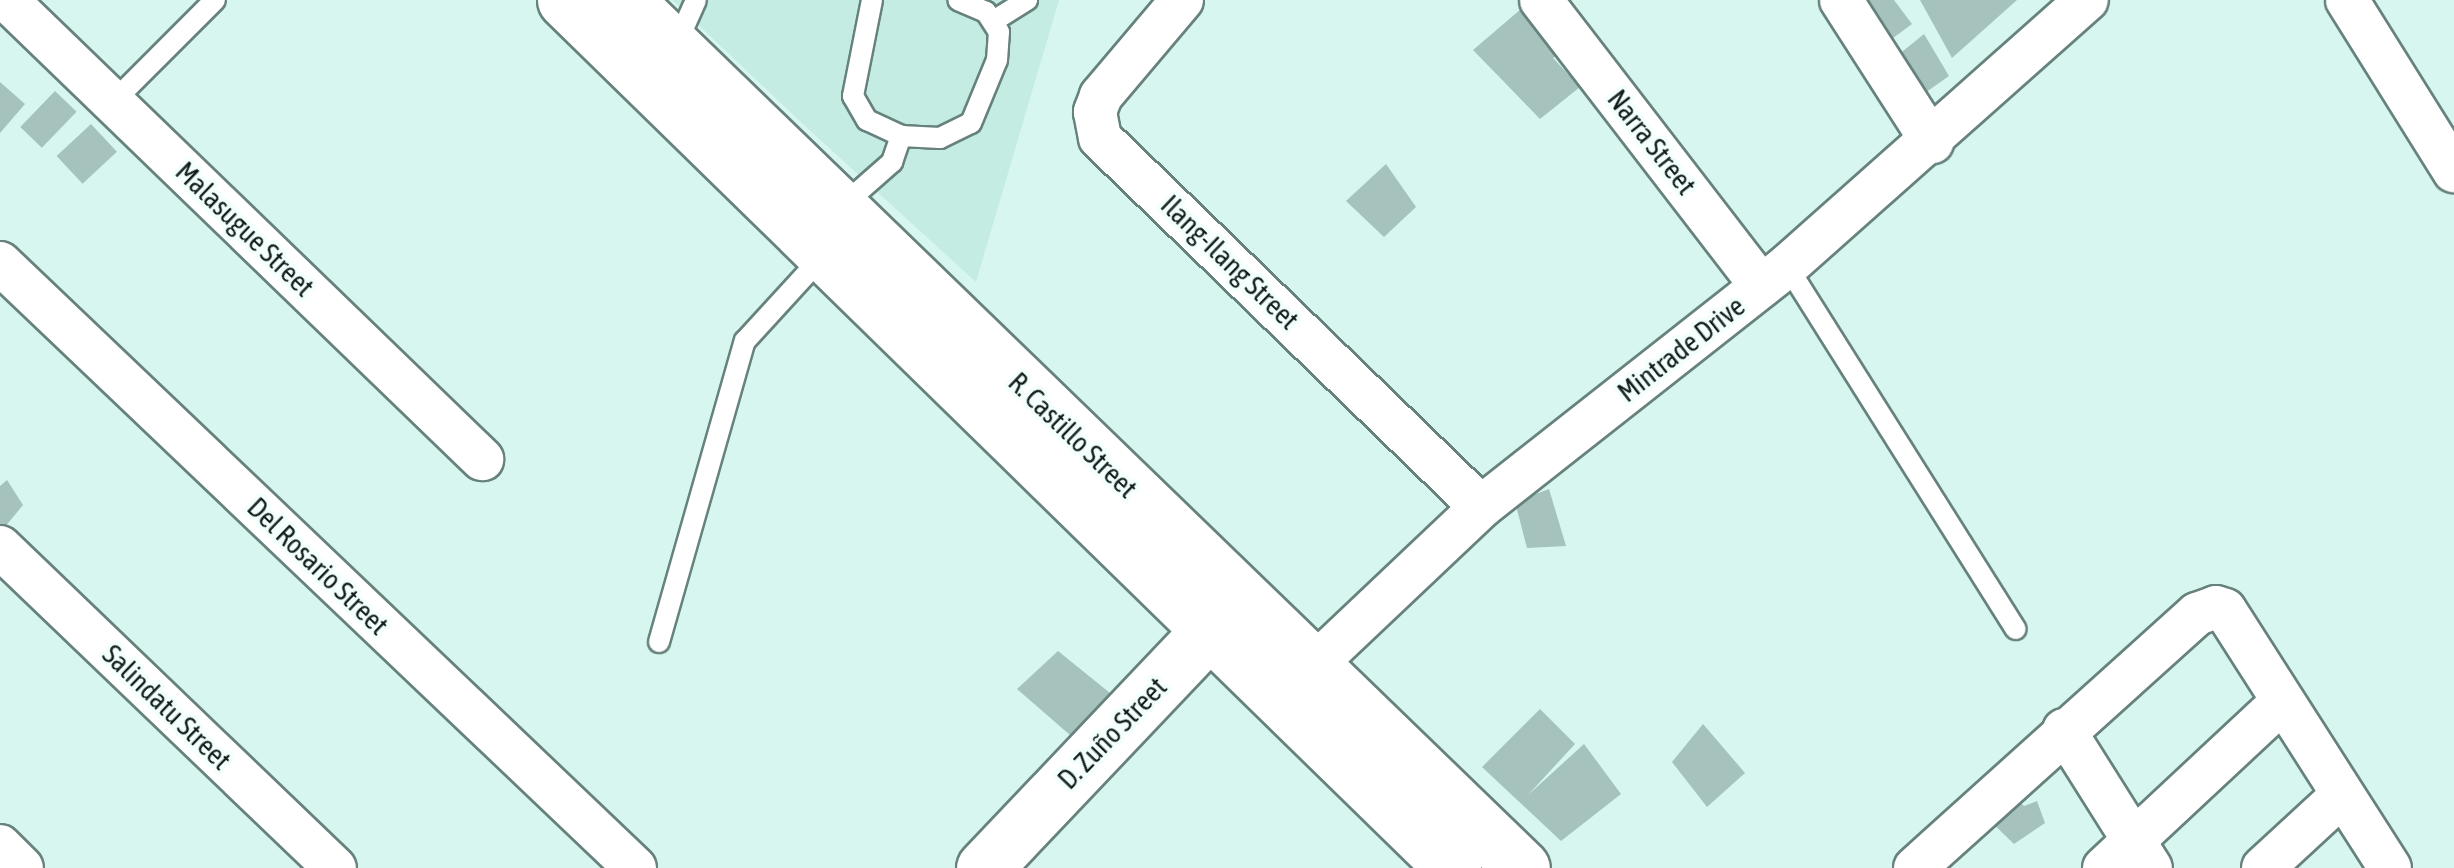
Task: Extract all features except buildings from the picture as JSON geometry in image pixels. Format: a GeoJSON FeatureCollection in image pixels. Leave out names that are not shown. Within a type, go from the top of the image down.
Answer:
{"type":"FeatureCollection","features":[{"type":"Feature","properties":{"kind":"main road","name":"R. Castillo Street"},"geometry":{"type":"LineString","coordinates":[[565,0],[840,228]]}},
{"type":"Feature","properties":{"kind":"main road","name":"R. Castillo Street"},"geometry":{"type":"LineString","coordinates":[[624,0],[840,228],[1224,614],[1296,682],[1522,868]]}},
{"type":"Feature","properties":{"kind":"main road","name":"D. Zuño Street"},"geometry":{"type":"LineString","coordinates":[[984,868],[1224,614]]}},
{"type":"Feature","properties":{"kind":"main road","name":"R. Castillo Street"},"geometry":{"type":"LineString","coordinates":[[1296,682],[1454,868]]}},
{"type":"Feature","properties":{"kind":"street","name":"Malasugue Street"},"geometry":{"type":"LineString","coordinates":[[7,0],[482,459]]}},
{"type":"Feature","properties":{"kind":"street","name":"Ilang-Ilang Street"},"geometry":{"type":"LineString","coordinates":[[1182,0],[1100,96],[1095,112],[1100,138],[1480,506]]}},
{"type":"Feature","properties":{"kind":"street","name":"Narra Street"},"geometry":{"type":"LineString","coordinates":[[1541,0],[1774,276]]}},
{"type":"Feature","properties":{"kind":"street"},"geometry":{"type":"LineString","coordinates":[[1841,0],[1932,142]]}},
{"type":"Feature","properties":{"kind":"street"},"geometry":{"type":"LineString","coordinates":[[2347,0],[2454,170]]}},
{"type":"Feature","properties":{"kind":"street","name":"Mintrade Drive"},"geometry":{"type":"LineString","coordinates":[[1296,682],[1480,506],[1774,276],[1932,142],[2075,5]]}},
{"type":"Feature","properties":{"kind":"street","name":"Del Rosario Street"},"geometry":{"type":"LineString","coordinates":[[0,263],[635,868]]}},
{"type":"Feature","properties":{"kind":"street","name":"Salindatu Street"},"geometry":{"type":"LineString","coordinates":[[0,547],[335,868]]}},
{"type":"Feature","properties":{"kind":"street"},"geometry":{"type":"LineString","coordinates":[[1915,868],[2197,614],[2216,608],[2224,610],[2390,868]]}},
{"type":"Feature","properties":{"kind":"street"},"geometry":{"type":"LineString","coordinates":[[2064,730],[2130,858],[2281,703]]}},
{"type":"Feature","properties":{"kind":"street"},"geometry":{"type":"LineString","coordinates":[[2264,868],[2341,796]]}},
{"type":"Feature","properties":{"kind":"street"},"geometry":{"type":"LineString","coordinates":[[0,846],[22,868]]}},
{"type":"Feature","properties":{"kind":"lane"},"geometry":{"type":"LineString","coordinates":[[113,102],[216,0]]}},
{"type":"Feature","properties":{"kind":"lane"},"geometry":{"type":"LineString","coordinates":[[674,49],[696,0]]}},
{"type":"Feature","properties":{"kind":"lane"},"geometry":{"type":"LineString","coordinates":[[872,0],[853,96],[867,120],[900,136],[940,138],[972,123],[998,60],[995,20]]}},
{"type":"Feature","properties":{"kind":"lane"},"geometry":{"type":"LineString","coordinates":[[958,0],[995,20]]}},
{"type":"Feature","properties":{"kind":"lane"},"geometry":{"type":"LineString","coordinates":[[995,20],[1027,0]]}},
{"type":"Feature","properties":{"kind":"lane"},"geometry":{"type":"LineString","coordinates":[[658,642],[745,341],[892,162],[900,136]]}},
{"type":"Feature","properties":{"kind":"lane"},"geometry":{"type":"LineString","coordinates":[[1774,276],[2016,629]]}},
{"type":"Feature","properties":{"kind":"shaded area"},"geometry":{"type":"Polygon","coordinates":[[[672,0],[1059,0],[976,282],[806,127],[672,0]]]}}]}
